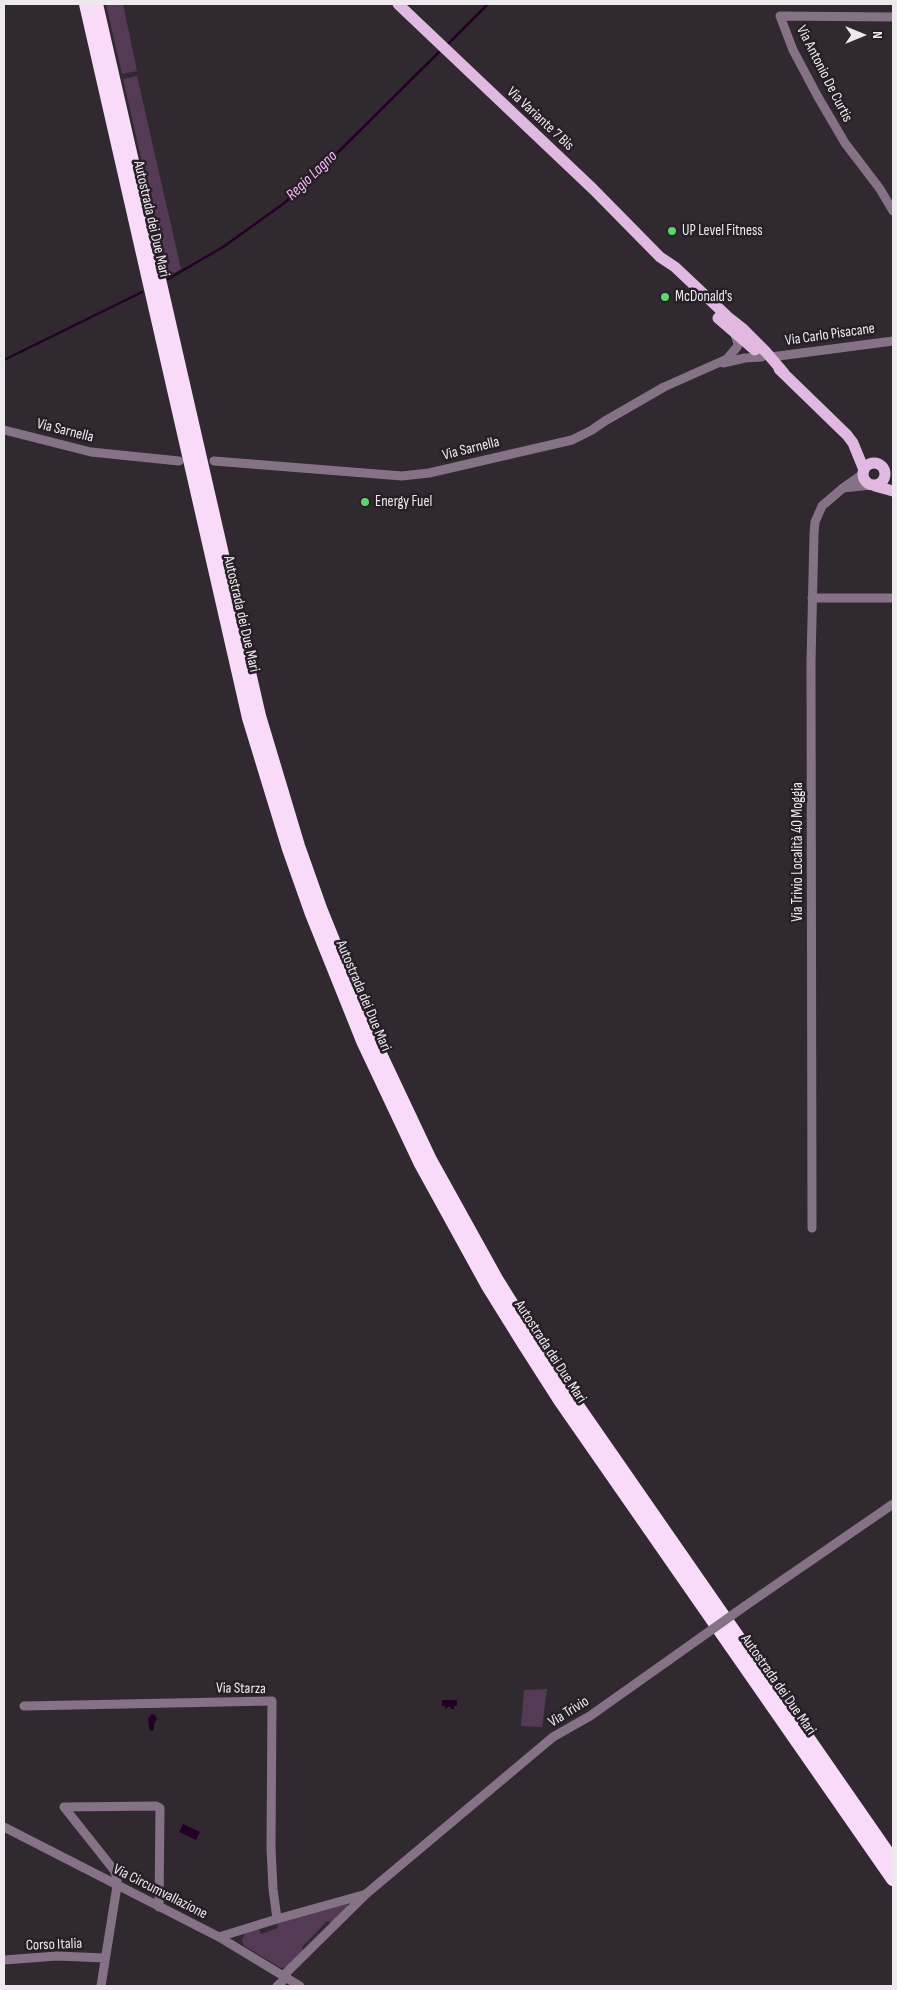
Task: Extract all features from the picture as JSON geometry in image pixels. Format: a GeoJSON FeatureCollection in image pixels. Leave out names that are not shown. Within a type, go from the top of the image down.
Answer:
{"type":"FeatureCollection","features":[{"type":"Feature","properties":{"kind":"highway","name":"Autostrada dei Due Mari"},"geometry":{"type":"LineString","coordinates":[[86,4],[249,718],[292,859],[336,978],[363,1041],[426,1173],[482,1275],[523,1342],[560,1400],[893,1878]]}},
{"type":"Feature","properties":{"kind":"highway","name":"Autostrada dei Due Mari"},"geometry":{"type":"LineString","coordinates":[[96,4],[259,716],[314,892],[372,1037],[435,1169],[496,1279],[532,1338],[893,1861]]}},
{"type":"Feature","properties":{"kind":"main road","name":"Via Variante 7 Bis"},"geometry":{"type":"LineString","coordinates":[[401,7],[593,189],[660,257],[675,268],[728,318],[742,328],[767,357],[834,421],[853,443],[882,467],[893,479]]}},
{"type":"Feature","properties":{"kind":"main road","name":"Via Variante 7 Bis"},"geometry":{"type":"LineString","coordinates":[[660,257],[670,272],[736,334],[767,357]]}},
{"type":"Feature","properties":{"kind":"main road","name":"Via Variante 7 Bis"},"geometry":{"type":"LineString","coordinates":[[728,318],[748,344]]}},
{"type":"Feature","properties":{"kind":"main road","name":"Via Variante 7 Bis"},"geometry":{"type":"LineString","coordinates":[[853,443],[864,472]]}},
{"type":"Feature","properties":{"kind":"main road"},"geometry":{"type":"LineString","coordinates":[[873,485],[884,480],[882,467],[869,464],[864,472],[865,481],[873,485],[893,491]]}},
{"type":"Feature","properties":{"kind":"street","name":"Via Antonio De Curtis"},"geometry":{"type":"LineString","coordinates":[[893,17],[780,16],[793,50],[818,97],[846,144],[880,189],[893,211]]}},
{"type":"Feature","properties":{"kind":"street"},"geometry":{"type":"LineString","coordinates":[[716,365],[736,351],[738,344],[736,334]]}},
{"type":"Feature","properties":{"kind":"street","name":"Via Carlo Pisacane"},"geometry":{"type":"LineString","coordinates":[[716,365],[745,358],[767,357],[893,341]]}},
{"type":"Feature","properties":{"kind":"street"},"geometry":{"type":"LineString","coordinates":[[745,358],[749,350],[748,344]]}},
{"type":"Feature","properties":{"kind":"street","name":"Via Sarnella"},"geometry":{"type":"LineString","coordinates":[[214,461],[402,476],[429,474],[572,440],[664,387],[716,365]]}},
{"type":"Feature","properties":{"kind":"street","name":"Via Sarnella"},"geometry":{"type":"LineString","coordinates":[[4,430],[91,452],[179,461]]}},
{"type":"Feature","properties":{"kind":"street","name":"Via Trivio Località 40 Moggia"},"geometry":{"type":"LineString","coordinates":[[812,1228],[812,598],[815,522],[822,506],[864,472]]}},
{"type":"Feature","properties":{"kind":"street"},"geometry":{"type":"LineString","coordinates":[[843,488],[873,485]]}},
{"type":"Feature","properties":{"kind":"street"},"geometry":{"type":"LineString","coordinates":[[812,598],[893,598]]}},
{"type":"Feature","properties":{"kind":"street","name":"Via Trivio"},"geometry":{"type":"LineString","coordinates":[[277,1986],[366,1894],[553,1737],[590,1716],[893,1504]]}},
{"type":"Feature","properties":{"kind":"street","name":"Via Starza"},"geometry":{"type":"LineString","coordinates":[[24,1706],[272,1701],[271,1848],[277,1919]]}},
{"type":"Feature","properties":{"kind":"street"},"geometry":{"type":"LineString","coordinates":[[101,1986],[117,1886],[114,1870],[64,1807],[156,1806],[160,1808],[159,1907]]}},
{"type":"Feature","properties":{"kind":"street","name":"Via Circumvallazione"},"geometry":{"type":"LineString","coordinates":[[4,1827],[219,1938],[300,1986]]}},
{"type":"Feature","properties":{"kind":"street"},"geometry":{"type":"LineString","coordinates":[[219,1938],[277,1919],[366,1894]]}},
{"type":"Feature","properties":{"kind":"street","name":"Corso Italia"},"geometry":{"type":"LineString","coordinates":[[4,1960],[58,1956],[105,1958]]}},
{"type":"Feature","properties":{"kind":"shaded area"},"geometry":{"type":"Polygon","coordinates":[[[106,4],[123,4],[137,71],[122,74],[106,4]]]}},
{"type":"Feature","properties":{"kind":"shaded area"},"geometry":{"type":"Polygon","coordinates":[[[137,76],[181,269],[168,276],[123,79],[137,76]]]}},
{"type":"Feature","properties":{"kind":"shaded area"},"geometry":{"type":"Polygon","coordinates":[[[547,1689],[542,1727],[521,1726],[524,1690],[547,1689]]]}},
{"type":"Feature","properties":{"kind":"shaded area"},"geometry":{"type":"Polygon","coordinates":[[[442,1700],[457,1700],[457,1706],[454,1706],[454,1709],[451,1709],[450,1706],[445,1709],[445,1706],[442,1706],[442,1700]]]}},
{"type":"Feature","properties":{"kind":"shaded area"},"geometry":{"type":"Polygon","coordinates":[[[152,1714],[157,1719],[154,1724],[154,1730],[151,1731],[148,1718],[152,1714]]]}},
{"type":"Feature","properties":{"kind":"shaded area"},"geometry":{"type":"Polygon","coordinates":[[[183,1824],[200,1832],[196,1840],[179,1832],[183,1824]]]}},
{"type":"Feature","properties":{"kind":"shaded area"},"geometry":{"type":"Polygon","coordinates":[[[347,1904],[348,1906],[332,1922],[327,1921],[302,1947],[303,1952],[290,1966],[281,1968],[243,1945],[242,1939],[246,1933],[259,1929],[261,1934],[278,1928],[277,1923],[347,1904]]]}},
{"type":"Feature","properties":{"kind":"waterway"},"geometry":{"type":"LineString","coordinates":[[448,44],[487,5]]}},
{"type":"Feature","properties":{"kind":"waterway","name":"Regio Lagno"},"geometry":{"type":"LineString","coordinates":[[168,279],[223,247],[283,204],[304,186],[439,52]]}},
{"type":"Feature","properties":{"kind":"waterway"},"geometry":{"type":"LineString","coordinates":[[4,360],[142,292]]}},
{"type":"Feature","properties":{"kind":"place","name":"UP Level Fitness"},"geometry":{"type":"Point","coordinates":[672,231]}},
{"type":"Feature","properties":{"kind":"place","name":"McDonald's"},"geometry":{"type":"Point","coordinates":[665,297]}},
{"type":"Feature","properties":{"kind":"place","name":"Energy Fuel"},"geometry":{"type":"Point","coordinates":[365,502]}}]}
